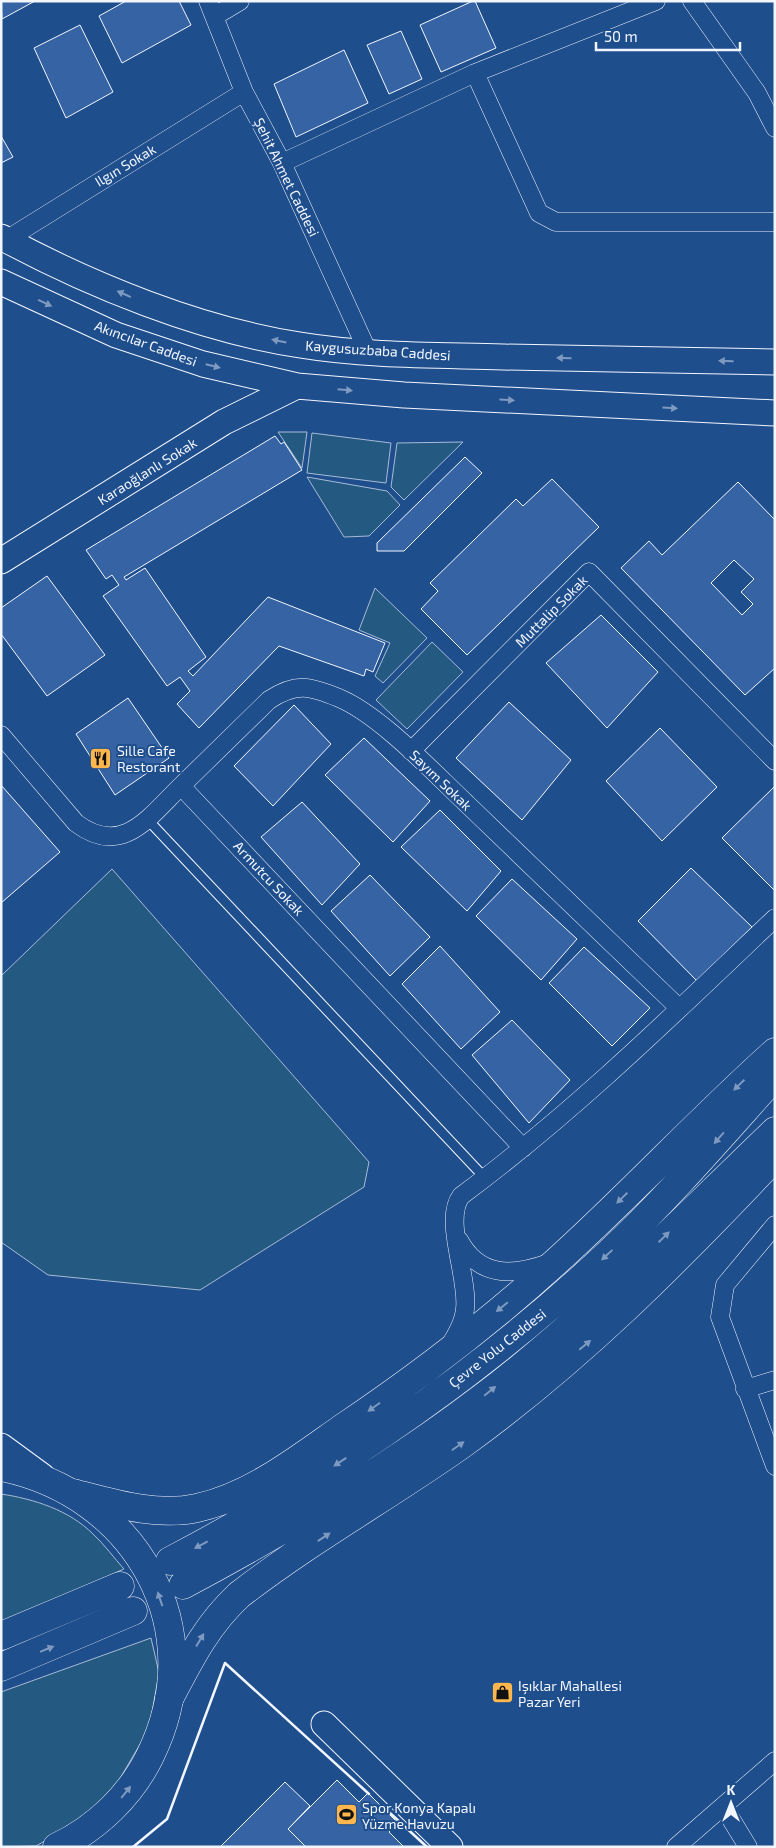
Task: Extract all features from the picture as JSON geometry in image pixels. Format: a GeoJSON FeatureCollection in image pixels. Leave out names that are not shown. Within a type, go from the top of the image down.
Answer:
{"type":"FeatureCollection","features":[{"type":"Feature","properties":{"kind":"main road","name":"Kaygusuzbaba Caddesi"},"geometry":{"type":"LineString","coordinates":[[3,238],[133,298],[236,332],[301,346],[422,355],[775,362]]}},
{"type":"Feature","properties":{"kind":"main road","name":"Akıncılar Caddesi"},"geometry":{"type":"LineString","coordinates":[[1,282],[116,335],[203,364],[297,386]]}},
{"type":"Feature","properties":{"kind":"main road"},"geometry":{"type":"LineString","coordinates":[[297,386],[404,395],[775,413]]}},
{"type":"Feature","properties":{"kind":"main road","name":"Karaoğlanlı Sokak"},"geometry":{"type":"LineString","coordinates":[[1,562],[224,422],[297,386]]}},
{"type":"Feature","properties":{"kind":"main road"},"geometry":{"type":"LineString","coordinates":[[73,1493],[124,1506],[160,1511],[195,1509],[224,1501],[256,1486],[396,1392],[558,1260],[775,1052]]}},
{"type":"Feature","properties":{"kind":"main road","name":"Çevre Yolu Caddesi"},"geometry":{"type":"LineString","coordinates":[[170,1561],[271,1506],[340,1462],[404,1419],[500,1347],[555,1302],[610,1253],[694,1168],[775,1076]]}},
{"type":"Feature","properties":{"kind":"main road","name":"Çevre Yolu Caddesi"},"geometry":{"type":"LineString","coordinates":[[183,1585],[354,1488],[480,1400],[592,1306],[775,1131]]}},
{"type":"Feature","properties":{"kind":"main road"},"geometry":{"type":"LineString","coordinates":[[169,1699],[207,1630],[219,1614],[239,1595],[462,1444],[529,1392],[625,1311],[690,1247],[775,1157]]}},
{"type":"Feature","properties":{"kind":"main road"},"geometry":{"type":"LineString","coordinates":[[1,1446],[48,1481]]}},
{"type":"Feature","properties":{"kind":"main road"},"geometry":{"type":"LineString","coordinates":[[1,1467],[48,1481],[73,1493],[101,1513],[120,1531],[136,1551],[153,1581],[165,1613],[171,1647],[169,1699],[161,1732],[138,1777],[117,1804],[92,1826],[73,1847]]}},
{"type":"Feature","properties":{"kind":"main road"},"geometry":{"type":"LineString","coordinates":[[1,1636],[120,1586]]}},
{"type":"Feature","properties":{"kind":"main road"},"geometry":{"type":"LineString","coordinates":[[1,1667],[132,1612]]}},
{"type":"Feature","properties":{"kind":"main road"},"geometry":{"type":"LineString","coordinates":[[324,1724],[450,1847]]}},
{"type":"Feature","properties":{"kind":"main road"},"geometry":{"type":"LineString","coordinates":[[57,1847],[92,1826]]}},
{"type":"Feature","properties":{"kind":"street"},"geometry":{"type":"LineString","coordinates":[[211,9],[240,1]]}},
{"type":"Feature","properties":{"kind":"street"},"geometry":{"type":"LineString","coordinates":[[282,163],[475,73],[656,1]]}},
{"type":"Feature","properties":{"kind":"street"},"geometry":{"type":"LineString","coordinates":[[692,1],[757,93],[775,128]]}},
{"type":"Feature","properties":{"kind":"street","name":"Şehit Ahmet Caddesi"},"geometry":{"type":"LineString","coordinates":[[211,9],[244,92],[282,163],[368,352]]}},
{"type":"Feature","properties":{"kind":"street"},"geometry":{"type":"LineString","coordinates":[[475,73],[539,213],[556,222],[775,222]]}},
{"type":"Feature","properties":{"kind":"street","name":"Ilgın Sokak"},"geometry":{"type":"LineString","coordinates":[[3,238],[244,92]]}},
{"type":"Feature","properties":{"kind":"street","name":"Muttalip Sokak"},"geometry":{"type":"LineString","coordinates":[[411,750],[589,572],[775,761]]}},
{"type":"Feature","properties":{"kind":"street","name":"Sayım Sokak"},"geometry":{"type":"LineString","coordinates":[[181,786],[269,700],[285,689],[302,687],[341,698],[362,711],[411,750],[680,1008]]}},
{"type":"Feature","properties":{"kind":"street"},"geometry":{"type":"LineString","coordinates":[[1,735],[76,823],[88,832],[103,837],[120,837],[132,831],[147,820],[181,786]]}},
{"type":"Feature","properties":{"kind":"street","name":"Armutcu Sokak"},"geometry":{"type":"LineString","coordinates":[[181,786],[523,1148]]}},
{"type":"Feature","properties":{"kind":"street"},"geometry":{"type":"LineString","coordinates":[[442,1356],[459,1329],[466,1308],[465,1282],[454,1219],[456,1203],[461,1196],[523,1148],[680,1008],[775,918]]}},
{"type":"Feature","properties":{"kind":"street"},"geometry":{"type":"LineString","coordinates":[[775,1225],[725,1285],[720,1317],[775,1466]]}},
{"type":"Feature","properties":{"kind":"street"},"geometry":{"type":"LineString","coordinates":[[457,1235],[471,1258],[491,1269],[504,1272],[521,1271],[558,1260]]}},
{"type":"Feature","properties":{"kind":"street"},"geometry":{"type":"LineString","coordinates":[[746,1389],[775,1380]]}},
{"type":"Feature","properties":{"kind":"street"},"geometry":{"type":"LineString","coordinates":[[676,1847],[775,1761]]}},
{"type":"Feature","properties":{"kind":"street"},"geometry":{"type":"LineString","coordinates":[[723,1806],[748,1847]]}},
{"type":"Feature","properties":{"kind":"lane"},"geometry":{"type":"LineString","coordinates":[[147,820],[485,1178]]}},
{"type":"Feature","properties":{"kind":"shaded area"},"geometry":{"type":"Polygon","coordinates":[[[278,432],[307,432],[302,468],[278,432]]]}},
{"type":"Feature","properties":{"kind":"shaded area"},"geometry":{"type":"Polygon","coordinates":[[[312,433],[391,443],[386,483],[307,473],[312,433]]]}},
{"type":"Feature","properties":{"kind":"shaded area"},"geometry":{"type":"Polygon","coordinates":[[[463,442],[404,500],[391,487],[397,443],[463,442]]]}},
{"type":"Feature","properties":{"kind":"shaded area"},"geometry":{"type":"Polygon","coordinates":[[[307,477],[387,491],[400,505],[369,536],[344,537],[307,477]]]}},
{"type":"Feature","properties":{"kind":"shaded area"},"geometry":{"type":"Polygon","coordinates":[[[375,588],[427,638],[383,683],[375,676],[390,643],[359,630],[375,588]]]}},
{"type":"Feature","properties":{"kind":"shaded area"},"geometry":{"type":"Polygon","coordinates":[[[432,642],[463,672],[407,729],[376,700],[432,642]]]}},
{"type":"Feature","properties":{"kind":"shaded area"},"geometry":{"type":"Polygon","coordinates":[[[112,869],[369,1162],[364,1187],[200,1290],[48,1275],[1,1242],[1,976],[112,869]]]}},
{"type":"Feature","properties":{"kind":"shaded area"},"geometry":{"type":"Polygon","coordinates":[[[1,1494],[26,1499],[50,1507],[73,1518],[97,1538],[124,1569],[1,1622],[1,1494]]]}},
{"type":"Feature","properties":{"kind":"shaded area"},"geometry":{"type":"Polygon","coordinates":[[[151,1638],[159,1673],[149,1729],[112,1792],[80,1821],[36,1846],[1,1847],[1,1692],[151,1638]]]}},
{"type":"Feature","properties":{"kind":"building"},"geometry":{"type":"Polygon","coordinates":[[[1,1],[35,1],[2,19],[1,1]]]}},
{"type":"Feature","properties":{"kind":"building"},"geometry":{"type":"Polygon","coordinates":[[[126,1],[179,1],[191,25],[122,63],[99,16],[126,1]]]}},
{"type":"Feature","properties":{"kind":"building"},"geometry":{"type":"Polygon","coordinates":[[[475,1],[496,48],[441,72],[420,25],[475,1]]]}},
{"type":"Feature","properties":{"kind":"building"},"geometry":{"type":"Polygon","coordinates":[[[80,25],[113,92],[66,118],[34,48],[80,25]]]}},
{"type":"Feature","properties":{"kind":"building"},"geometry":{"type":"Polygon","coordinates":[[[401,31],[422,79],[389,94],[367,45],[401,31]]]}},
{"type":"Feature","properties":{"kind":"building"},"geometry":{"type":"Polygon","coordinates":[[[344,50],[368,103],[296,137],[274,84],[344,50]]]}},
{"type":"Feature","properties":{"kind":"building"},"geometry":{"type":"Polygon","coordinates":[[[1,136],[13,157],[1,163],[1,136]]]}},
{"type":"Feature","properties":{"kind":"building"},"geometry":{"type":"Polygon","coordinates":[[[275,436],[281,444],[284,442],[302,470],[124,577],[126,580],[145,568],[206,657],[188,671],[193,676],[268,597],[385,643],[373,672],[366,669],[364,676],[279,646],[199,728],[177,704],[190,691],[180,677],[167,686],[103,596],[119,585],[112,575],[106,579],[86,550],[275,436]]]}},
{"type":"Feature","properties":{"kind":"building"},"geometry":{"type":"Polygon","coordinates":[[[465,457],[482,473],[404,551],[377,551],[377,543],[465,457]]]}},
{"type":"Feature","properties":{"kind":"building"},"geometry":{"type":"Polygon","coordinates":[[[552,479],[599,527],[467,655],[421,609],[438,591],[430,583],[516,499],[523,506],[552,479]]]}},
{"type":"Feature","properties":{"kind":"building"},"geometry":{"type":"Polygon","coordinates":[[[738,482],[775,520],[775,668],[745,695],[621,568],[649,541],[662,555],[738,482]],[[734,560],[711,583],[742,615],[753,604],[741,592],[754,579],[734,560]]]}},
{"type":"Feature","properties":{"kind":"building"},"geometry":{"type":"Polygon","coordinates":[[[47,576],[105,655],[47,696],[1,634],[1,608],[47,576]]]}},
{"type":"Feature","properties":{"kind":"building"},"geometry":{"type":"Polygon","coordinates":[[[601,615],[658,672],[607,728],[546,663],[601,615]]]}},
{"type":"Feature","properties":{"kind":"building"},"geometry":{"type":"Polygon","coordinates":[[[128,698],[169,758],[115,795],[76,734],[128,698]]]}},
{"type":"Feature","properties":{"kind":"building"},"geometry":{"type":"Polygon","coordinates":[[[509,702],[571,760],[522,820],[456,758],[509,702]]]}},
{"type":"Feature","properties":{"kind":"building"},"geometry":{"type":"Polygon","coordinates":[[[294,705],[331,744],[273,806],[234,766],[294,705]]]}},
{"type":"Feature","properties":{"kind":"building"},"geometry":{"type":"Polygon","coordinates":[[[660,728],[717,787],[662,841],[606,781],[660,728]]]}},
{"type":"Feature","properties":{"kind":"building"},"geometry":{"type":"Polygon","coordinates":[[[364,738],[430,801],[393,842],[325,775],[364,738]]]}},
{"type":"Feature","properties":{"kind":"building"},"geometry":{"type":"Polygon","coordinates":[[[1,785],[60,852],[1,903],[1,785]]]}},
{"type":"Feature","properties":{"kind":"building"},"geometry":{"type":"Polygon","coordinates":[[[775,786],[775,891],[722,838],[775,786]]]}},
{"type":"Feature","properties":{"kind":"building"},"geometry":{"type":"Polygon","coordinates":[[[302,802],[360,864],[322,905],[261,837],[302,802]]]}},
{"type":"Feature","properties":{"kind":"building"},"geometry":{"type":"Polygon","coordinates":[[[440,810],[501,871],[467,911],[401,847],[440,810]]]}},
{"type":"Feature","properties":{"kind":"building"},"geometry":{"type":"Polygon","coordinates":[[[691,868],[752,927],[697,981],[638,921],[691,868]]]}},
{"type":"Feature","properties":{"kind":"building"},"geometry":{"type":"Polygon","coordinates":[[[370,875],[430,937],[390,976],[331,911],[370,875]]]}},
{"type":"Feature","properties":{"kind":"building"},"geometry":{"type":"Polygon","coordinates":[[[512,879],[577,939],[541,980],[476,916],[512,879]]]}},
{"type":"Feature","properties":{"kind":"building"},"geometry":{"type":"Polygon","coordinates":[[[440,946],[500,1012],[461,1049],[402,984],[440,946]]]}},
{"type":"Feature","properties":{"kind":"building"},"geometry":{"type":"Polygon","coordinates":[[[584,947],[650,1008],[612,1046],[549,983],[584,947]]]}},
{"type":"Feature","properties":{"kind":"building"},"geometry":{"type":"Polygon","coordinates":[[[512,1020],[570,1080],[529,1123],[472,1055],[512,1020]]]}},
{"type":"Feature","properties":{"kind":"building","name":"Spor Konya Kapalı Yüzme Havuzu"},"geometry":{"type":"Polygon","coordinates":[[[337,1780],[359,1802],[368,1793],[398,1823],[389,1832],[404,1847],[306,1847],[288,1829],[337,1780]]]}},
{"type":"Feature","properties":{"kind":"building"},"geometry":{"type":"Polygon","coordinates":[[[285,1782],[310,1806],[288,1829],[306,1847],[220,1847],[285,1782]]]}},
{"type":"Feature","properties":{"kind":"wall"},"geometry":{"type":"LineString","coordinates":[[133,1847],[167,1819],[225,1663],[369,1794]]}},
{"type":"Feature","properties":{"kind":"wall"},"geometry":{"type":"LineString","coordinates":[[390,1813],[427,1847]]}},
{"type":"Feature","properties":{"kind":"place","name":"Sille Cafe Restorant"},"geometry":{"type":"Point","coordinates":[101,758]}},
{"type":"Feature","properties":{"kind":"place","name":"Işıklar Mahallesi Pazar Yeri"},"geometry":{"type":"Point","coordinates":[502,1693]}},
{"type":"Feature","properties":{"kind":"place","name":"Spor Konya Kapalı Yüzme Havuzu"},"geometry":{"type":"Point","coordinates":[346,1815]}}]}
